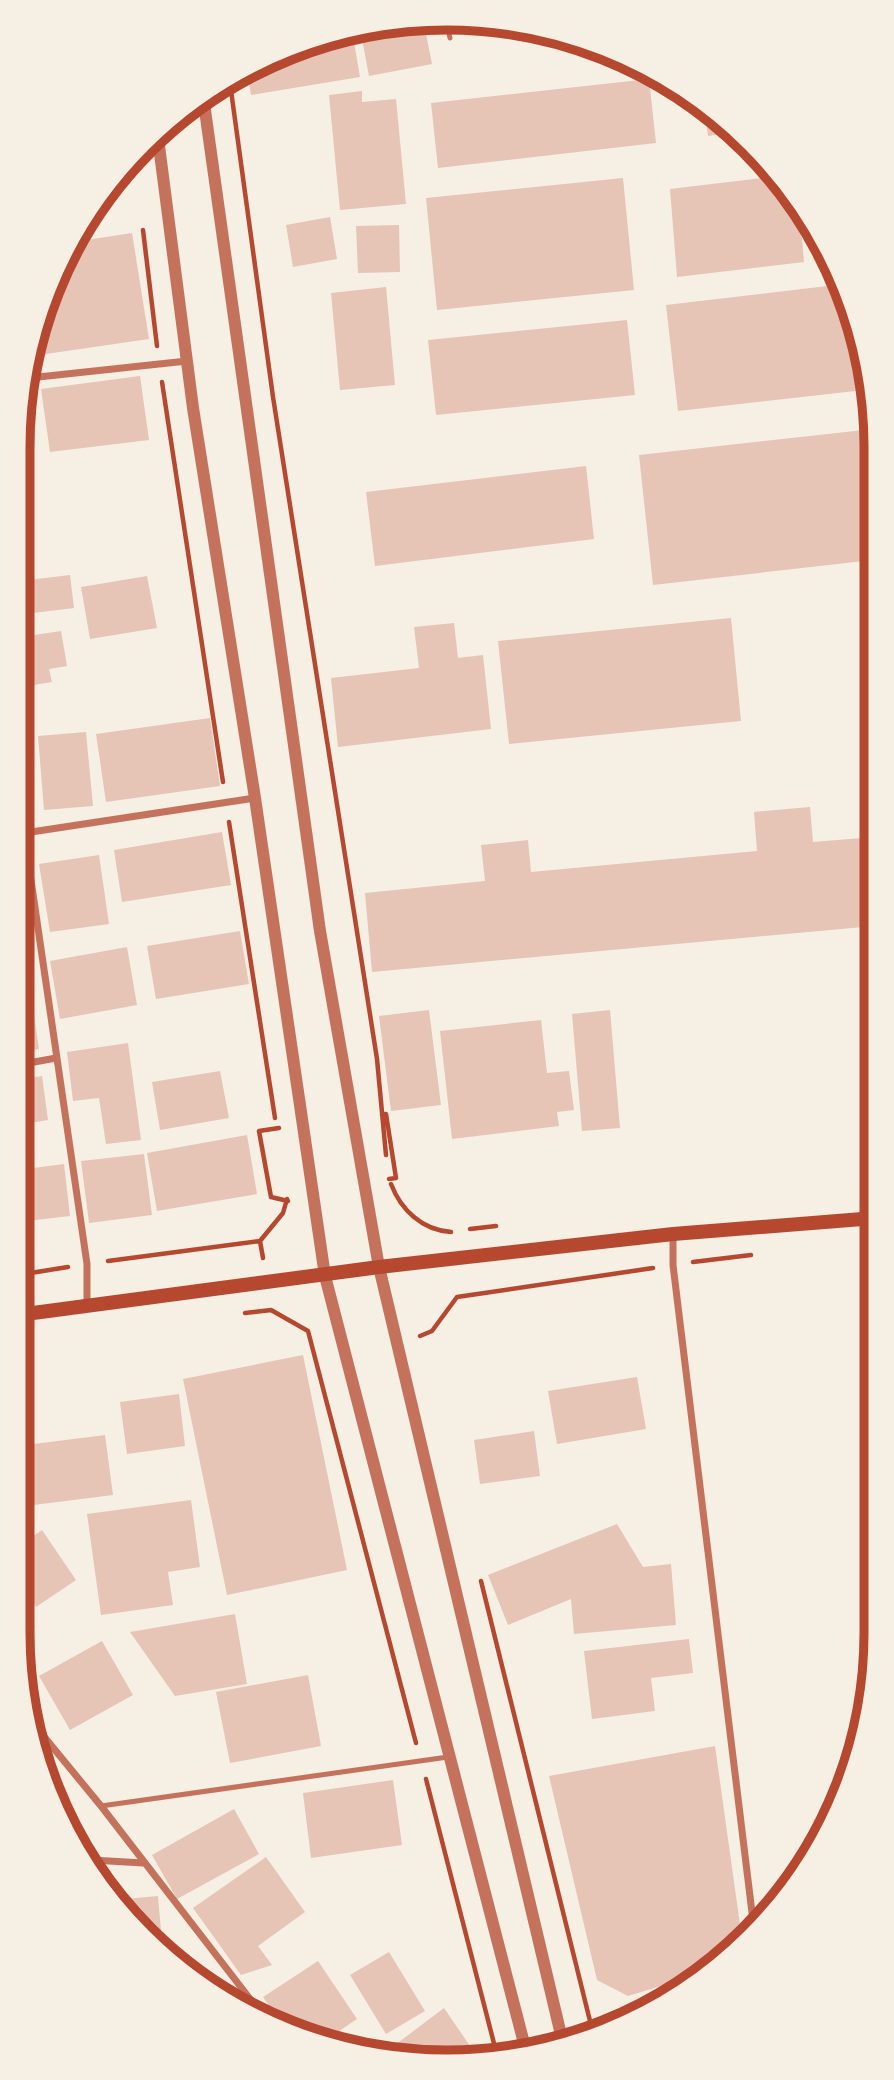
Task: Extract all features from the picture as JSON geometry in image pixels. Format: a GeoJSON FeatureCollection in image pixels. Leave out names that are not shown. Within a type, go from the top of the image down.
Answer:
{"type":"FeatureCollection","features":[{"type":"Feature","properties":{"kind":"main road"},"geometry":{"type":"LineString","coordinates":[[30,1314],[379,1267],[673,1234],[864,1219]]}},
{"type":"Feature","properties":{"kind":"street"},"geometry":{"type":"LineString","coordinates":[[205,108],[320,931],[379,1267],[561,2034]]}},
{"type":"Feature","properties":{"kind":"street"},"geometry":{"type":"LineString","coordinates":[[159,145],[187,360],[325,1276],[524,2043]]}},
{"type":"Feature","properties":{"kind":"street"},"geometry":{"type":"LineString","coordinates":[[36,377],[187,360]]}},
{"type":"Feature","properties":{"kind":"street"},"geometry":{"type":"LineString","coordinates":[[30,832],[255,798]]}},
{"type":"Feature","properties":{"kind":"street"},"geometry":{"type":"LineString","coordinates":[[30,891],[87,1264],[87,1307]]}},
{"type":"Feature","properties":{"kind":"street"},"geometry":{"type":"LineString","coordinates":[[30,1063],[56,1058]]}},
{"type":"Feature","properties":{"kind":"street"},"geometry":{"type":"LineString","coordinates":[[673,1234],[673,1265],[753,1917]]}},
{"type":"Feature","properties":{"kind":"street"},"geometry":{"type":"LineString","coordinates":[[43,1735],[102,1806],[143,1863],[252,2001]]}},
{"type":"Feature","properties":{"kind":"street"},"geometry":{"type":"LineString","coordinates":[[97,1860],[143,1863]]}},
{"type":"Feature","properties":{"kind":"lane"},"geometry":{"type":"LineString","coordinates":[[448,30],[450,38]]}},
{"type":"Feature","properties":{"kind":"lane"},"geometry":{"type":"LineString","coordinates":[[102,1806],[449,1757]]}},
{"type":"Feature","properties":{"kind":"path"},"geometry":{"type":"LineString","coordinates":[[231,90],[273,397],[366,979],[389,1179],[398,1204],[416,1220],[448,1233],[509,1225]]}},
{"type":"Feature","properties":{"kind":"path"},"geometry":{"type":"LineString","coordinates":[[226,802],[277,1132]]}},
{"type":"Feature","properties":{"kind":"path"},"geometry":{"type":"LineString","coordinates":[[386,1114],[396,1178],[389,1179]]}},
{"type":"Feature","properties":{"kind":"path"},"geometry":{"type":"LineString","coordinates":[[259,1131],[271,1197],[288,1201]]}},
{"type":"Feature","properties":{"kind":"path"},"geometry":{"type":"LineString","coordinates":[[30,1273],[261,1241],[270,1232],[288,1201],[285,1187]]}},
{"type":"Feature","properties":{"kind":"path"},"geometry":{"type":"LineString","coordinates":[[418,1337],[432,1331],[457,1297],[673,1265]]}},
{"type":"Feature","properties":{"kind":"path"},"geometry":{"type":"LineString","coordinates":[[231,1314],[271,1310],[308,1331],[495,2047]]}},
{"type":"Feature","properties":{"kind":"path"},"geometry":{"type":"LineString","coordinates":[[481,1580],[591,2024]]}},
{"type":"Feature","properties":{"kind":"building"},"geometry":{"type":"Polygon","coordinates":[[[425,31],[432,64],[369,76],[362,39],[425,31]]]}},
{"type":"Feature","properties":{"kind":"building"},"geometry":{"type":"Polygon","coordinates":[[[354,41],[360,77],[251,95],[249,80],[262,73],[313,52],[354,41]]]}},
{"type":"Feature","properties":{"kind":"building"},"geometry":{"type":"Polygon","coordinates":[[[644,80],[649,82],[656,143],[438,168],[431,103],[644,80]]]}},
{"type":"Feature","properties":{"kind":"building"},"geometry":{"type":"Polygon","coordinates":[[[362,91],[362,102],[396,99],[406,204],[340,210],[329,95],[362,91]]]}},
{"type":"Feature","properties":{"kind":"building"},"geometry":{"type":"Polygon","coordinates":[[[706,120],[723,134],[708,136],[706,120]]]}},
{"type":"Feature","properties":{"kind":"building"},"geometry":{"type":"Polygon","coordinates":[[[623,178],[634,290],[437,310],[426,198],[623,178]]]}},
{"type":"Feature","properties":{"kind":"building"},"geometry":{"type":"Polygon","coordinates":[[[765,178],[801,226],[804,262],[677,277],[670,189],[765,178]]]}},
{"type":"Feature","properties":{"kind":"building"},"geometry":{"type":"Polygon","coordinates":[[[330,217],[337,259],[293,267],[286,225],[330,217]]]}},
{"type":"Feature","properties":{"kind":"building"},"geometry":{"type":"Polygon","coordinates":[[[399,225],[400,272],[358,273],[356,226],[399,225]]]}},
{"type":"Feature","properties":{"kind":"building"},"geometry":{"type":"Polygon","coordinates":[[[132,233],[149,339],[40,355],[62,287],[85,240],[132,233]]]}},
{"type":"Feature","properties":{"kind":"building"},"geometry":{"type":"Polygon","coordinates":[[[831,285],[850,339],[861,390],[678,411],[666,305],[831,285]]]}},
{"type":"Feature","properties":{"kind":"building"},"geometry":{"type":"Polygon","coordinates":[[[386,287],[395,385],[340,390],[331,293],[386,287]]]}},
{"type":"Feature","properties":{"kind":"building"},"geometry":{"type":"Polygon","coordinates":[[[627,320],[635,395],[436,415],[428,340],[627,320]]]}},
{"type":"Feature","properties":{"kind":"building"},"geometry":{"type":"Polygon","coordinates":[[[140,376],[149,440],[50,452],[41,389],[140,376]]]}},
{"type":"Feature","properties":{"kind":"building"},"geometry":{"type":"Polygon","coordinates":[[[863,430],[864,561],[653,585],[639,455],[863,430]]]}},
{"type":"Feature","properties":{"kind":"building"},"geometry":{"type":"Polygon","coordinates":[[[586,466],[594,539],[375,566],[366,492],[586,466]]]}},
{"type":"Feature","properties":{"kind":"building"},"geometry":{"type":"Polygon","coordinates":[[[70,575],[74,608],[30,613],[30,580],[70,575]]]}},
{"type":"Feature","properties":{"kind":"building"},"geometry":{"type":"Polygon","coordinates":[[[147,576],[157,628],[90,639],[81,587],[147,576]]]}},
{"type":"Feature","properties":{"kind":"building"},"geometry":{"type":"Polygon","coordinates":[[[731,618],[741,721],[509,744],[498,641],[731,618]]]}},
{"type":"Feature","properties":{"kind":"building"},"geometry":{"type":"Polygon","coordinates":[[[454,623],[458,658],[483,655],[491,729],[338,747],[331,678],[419,668],[414,627],[454,623]]]}},
{"type":"Feature","properties":{"kind":"building"},"geometry":{"type":"Polygon","coordinates":[[[61,631],[67,666],[49,669],[52,682],[30,686],[30,636],[61,631]]]}},
{"type":"Feature","properties":{"kind":"building"},"geometry":{"type":"Polygon","coordinates":[[[210,718],[220,786],[106,802],[96,734],[210,718]]]}},
{"type":"Feature","properties":{"kind":"building"},"geometry":{"type":"Polygon","coordinates":[[[86,732],[93,806],[44,810],[38,736],[86,732]]]}},
{"type":"Feature","properties":{"kind":"building"},"geometry":{"type":"Polygon","coordinates":[[[810,807],[813,842],[864,838],[864,927],[372,972],[365,893],[485,881],[481,845],[528,840],[531,872],[757,851],[754,812],[810,807]]]}},
{"type":"Feature","properties":{"kind":"building"},"geometry":{"type":"Polygon","coordinates":[[[222,832],[231,885],[122,902],[114,850],[222,832]]]}},
{"type":"Feature","properties":{"kind":"building"},"geometry":{"type":"Polygon","coordinates":[[[99,855],[109,924],[50,932],[39,864],[99,855]]]}},
{"type":"Feature","properties":{"kind":"building"},"geometry":{"type":"Polygon","coordinates":[[[240,931],[249,984],[156,999],[147,946],[240,931]]]}},
{"type":"Feature","properties":{"kind":"building"},"geometry":{"type":"Polygon","coordinates":[[[127,947],[137,1005],[60,1019],[50,961],[127,947]]]}},
{"type":"Feature","properties":{"kind":"building"},"geometry":{"type":"Polygon","coordinates":[[[30,1002],[39,1049],[30,1050],[30,1002]]]}},
{"type":"Feature","properties":{"kind":"building"},"geometry":{"type":"Polygon","coordinates":[[[429,1010],[441,1105],[391,1111],[379,1016],[429,1010]]]}},
{"type":"Feature","properties":{"kind":"building"},"geometry":{"type":"Polygon","coordinates":[[[610,1010],[620,1128],[582,1131],[572,1014],[610,1010]]]}},
{"type":"Feature","properties":{"kind":"building"},"geometry":{"type":"Polygon","coordinates":[[[541,1020],[547,1073],[569,1071],[574,1110],[557,1112],[559,1126],[452,1139],[440,1031],[541,1020]]]}},
{"type":"Feature","properties":{"kind":"building"},"geometry":{"type":"Polygon","coordinates":[[[128,1043],[141,1140],[106,1144],[99,1098],[73,1101],[67,1052],[128,1043]]]}},
{"type":"Feature","properties":{"kind":"building"},"geometry":{"type":"Polygon","coordinates":[[[220,1071],[229,1118],[160,1130],[152,1082],[220,1071]]]}},
{"type":"Feature","properties":{"kind":"building"},"geometry":{"type":"Polygon","coordinates":[[[42,1076],[48,1120],[30,1123],[30,1078],[42,1076]]]}},
{"type":"Feature","properties":{"kind":"building"},"geometry":{"type":"Polygon","coordinates":[[[247,1135],[257,1194],[157,1211],[147,1153],[247,1135]]]}},
{"type":"Feature","properties":{"kind":"building"},"geometry":{"type":"Polygon","coordinates":[[[144,1154],[152,1215],[89,1223],[81,1161],[144,1154]]]}},
{"type":"Feature","properties":{"kind":"building"},"geometry":{"type":"Polygon","coordinates":[[[64,1164],[70,1216],[30,1221],[30,1168],[64,1164]]]}},
{"type":"Feature","properties":{"kind":"building"},"geometry":{"type":"Polygon","coordinates":[[[303,1355],[347,1570],[227,1595],[183,1379],[303,1355]]]}},
{"type":"Feature","properties":{"kind":"building"},"geometry":{"type":"Polygon","coordinates":[[[637,1377],[646,1429],[557,1444],[548,1391],[637,1377]]]}},
{"type":"Feature","properties":{"kind":"building"},"geometry":{"type":"Polygon","coordinates":[[[179,1394],[185,1446],[127,1454],[120,1402],[179,1394]]]}},
{"type":"Feature","properties":{"kind":"building"},"geometry":{"type":"Polygon","coordinates":[[[534,1431],[540,1476],[480,1484],[474,1440],[534,1431]]]}},
{"type":"Feature","properties":{"kind":"building"},"geometry":{"type":"Polygon","coordinates":[[[105,1435],[113,1495],[30,1505],[30,1444],[105,1435]]]}},
{"type":"Feature","properties":{"kind":"building"},"geometry":{"type":"Polygon","coordinates":[[[191,1500],[200,1567],[168,1572],[173,1605],[101,1615],[87,1514],[191,1500]]]}},
{"type":"Feature","properties":{"kind":"building"},"geometry":{"type":"Polygon","coordinates":[[[617,1524],[643,1567],[671,1564],[676,1625],[574,1634],[571,1599],[508,1625],[488,1575],[617,1524]]]}},
{"type":"Feature","properties":{"kind":"building"},"geometry":{"type":"Polygon","coordinates":[[[42,1530],[76,1580],[36,1607],[30,1598],[30,1538],[42,1530]]]}},
{"type":"Feature","properties":{"kind":"building"},"geometry":{"type":"Polygon","coordinates":[[[235,1614],[247,1684],[175,1696],[130,1632],[235,1614]]]}},
{"type":"Feature","properties":{"kind":"building"},"geometry":{"type":"Polygon","coordinates":[[[689,1639],[693,1673],[651,1678],[655,1711],[592,1719],[584,1651],[689,1639]]]}},
{"type":"Feature","properties":{"kind":"building"},"geometry":{"type":"Polygon","coordinates":[[[102,1641],[133,1695],[70,1730],[39,1676],[102,1641]]]}},
{"type":"Feature","properties":{"kind":"building"},"geometry":{"type":"Polygon","coordinates":[[[308,1675],[321,1746],[230,1763],[216,1692],[308,1675]]]}},
{"type":"Feature","properties":{"kind":"building"},"geometry":{"type":"Polygon","coordinates":[[[715,1746],[741,1929],[677,1981],[628,1996],[597,1980],[549,1776],[715,1746]]]}},
{"type":"Feature","properties":{"kind":"building"},"geometry":{"type":"Polygon","coordinates":[[[393,1780],[402,1845],[311,1858],[303,1793],[393,1780]]]}},
{"type":"Feature","properties":{"kind":"building"},"geometry":{"type":"Polygon","coordinates":[[[234,1809],[259,1854],[177,1899],[152,1855],[234,1809]]]}},
{"type":"Feature","properties":{"kind":"building"},"geometry":{"type":"Polygon","coordinates":[[[266,1857],[305,1912],[258,1946],[272,1965],[241,1975],[193,1908],[266,1857]]]}},
{"type":"Feature","properties":{"kind":"building"},"geometry":{"type":"Polygon","coordinates":[[[158,1896],[161,1937],[133,1908],[126,1899],[158,1896]]]}},
{"type":"Feature","properties":{"kind":"building"},"geometry":{"type":"Polygon","coordinates":[[[389,1952],[425,2011],[386,2034],[350,1975],[389,1952]]]}},
{"type":"Feature","properties":{"kind":"building"},"geometry":{"type":"Polygon","coordinates":[[[189,1954],[193,1964],[193,1964],[184,1957],[189,1954]]]}},
{"type":"Feature","properties":{"kind":"building"},"geometry":{"type":"Polygon","coordinates":[[[318,1961],[357,2019],[334,2034],[273,2012],[263,1997],[318,1961]]]}},
{"type":"Feature","properties":{"kind":"building"},"geometry":{"type":"Polygon","coordinates":[[[444,2008],[470,2046],[465,2049],[447,2050],[392,2047],[444,2008]]]}}]}
